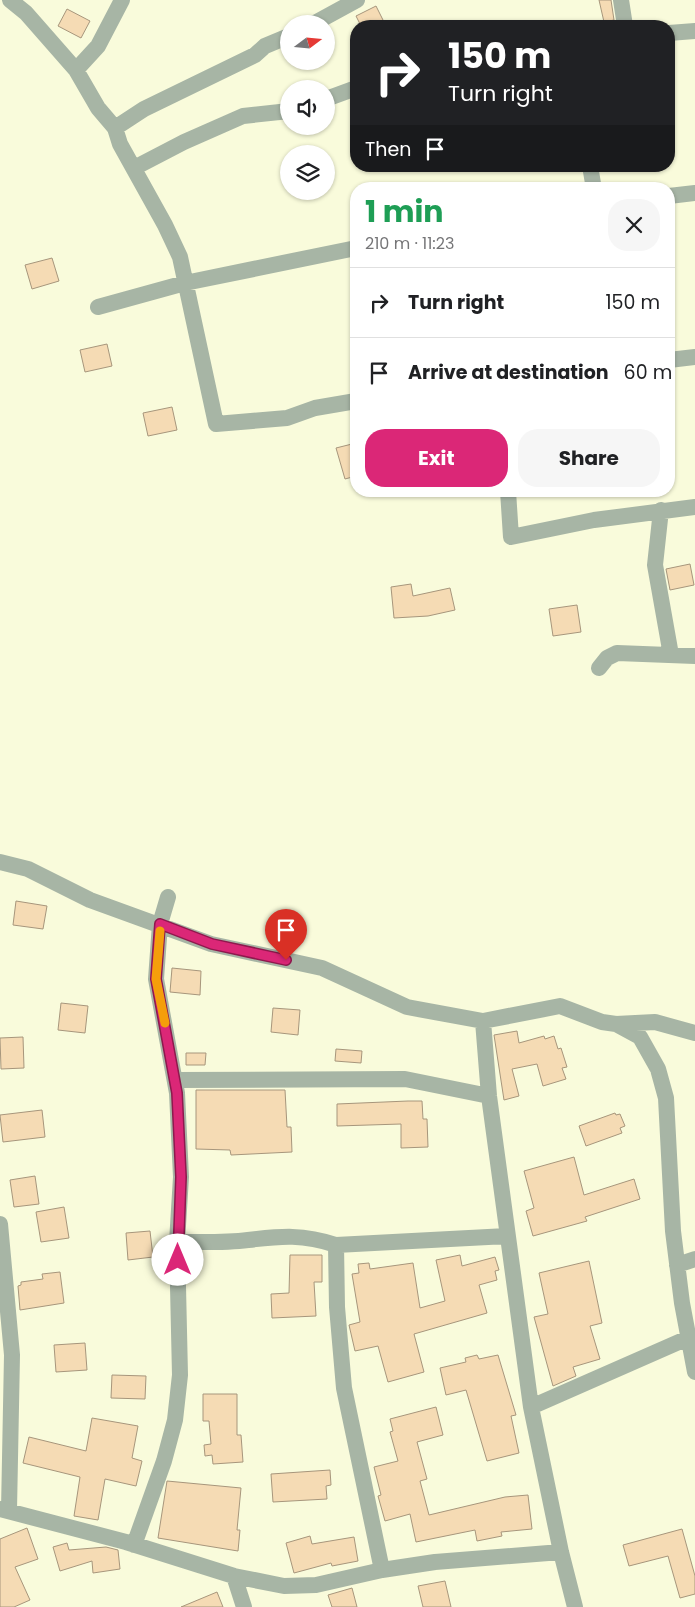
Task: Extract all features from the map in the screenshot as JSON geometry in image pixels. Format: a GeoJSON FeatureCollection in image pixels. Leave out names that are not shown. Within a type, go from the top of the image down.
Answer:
{"type":"FeatureCollection","features":[{"type":"Feature","properties":{"kind":"street"},"geometry":{"type":"LineString","coordinates":[[10,0],[26,13],[50,44],[76,70],[98,108],[115,128],[120,144],[165,224],[180,257],[216,424],[287,418],[315,408],[350,402]]}},
{"type":"Feature","properties":{"kind":"street"},"geometry":{"type":"LineString","coordinates":[[76,70],[98,46],[122,0]]}},
{"type":"Feature","properties":{"kind":"street"},"geometry":{"type":"LineString","coordinates":[[329,15],[356,0]]}},
{"type":"Feature","properties":{"kind":"street"},"geometry":{"type":"LineString","coordinates":[[621,0],[624,20]]}},
{"type":"Feature","properties":{"kind":"street"},"geometry":{"type":"LineString","coordinates":[[675,33],[695,31]]}},
{"type":"Feature","properties":{"kind":"street"},"geometry":{"type":"LineString","coordinates":[[115,128],[144,109],[255,55],[265,46],[280,40]]}},
{"type":"Feature","properties":{"kind":"street"},"geometry":{"type":"LineString","coordinates":[[335,96],[350,90]]}},
{"type":"Feature","properties":{"kind":"street"},"geometry":{"type":"LineString","coordinates":[[134,168],[184,142],[243,116],[280,112]]}},
{"type":"Feature","properties":{"kind":"street"},"geometry":{"type":"LineString","coordinates":[[675,195],[695,193]]}},
{"type":"Feature","properties":{"kind":"street"},"geometry":{"type":"LineString","coordinates":[[98,307],[185,283],[350,249]]}},
{"type":"Feature","properties":{"kind":"street"},"geometry":{"type":"LineString","coordinates":[[675,359],[695,357]]}},
{"type":"Feature","properties":{"kind":"street"},"geometry":{"type":"LineString","coordinates":[[508,497],[511,537],[594,520],[695,507]]}},
{"type":"Feature","properties":{"kind":"street"},"geometry":{"type":"LineString","coordinates":[[661,510],[655,566],[670,655]]}},
{"type":"Feature","properties":{"kind":"street"},"geometry":{"type":"LineString","coordinates":[[599,668],[607,658],[617,653],[695,656]]}},
{"type":"Feature","properties":{"kind":"street"},"geometry":{"type":"LineString","coordinates":[[0,862],[28,869],[90,900],[212,944],[322,968],[407,1007],[483,1021],[560,1006],[602,1022],[616,1024],[655,1022],[695,1033]]}},
{"type":"Feature","properties":{"kind":"street"},"geometry":{"type":"LineString","coordinates":[[134,1545],[164,1461],[176,1420],[180,1375],[177,1242],[181,1177],[175,1080],[156,979],[160,924],[168,897]]}},
{"type":"Feature","properties":{"kind":"street"},"geometry":{"type":"LineString","coordinates":[[483,1021],[489,1096],[531,1407],[561,1552],[575,1607]]}},
{"type":"Feature","properties":{"kind":"street"},"geometry":{"type":"LineString","coordinates":[[616,1024],[640,1037],[658,1069],[666,1098],[673,1231],[688,1338],[695,1372]]}},
{"type":"Feature","properties":{"kind":"street"},"geometry":{"type":"LineString","coordinates":[[175,1080],[405,1079],[433,1083],[489,1096]]}},
{"type":"Feature","properties":{"kind":"street"},"geometry":{"type":"LineString","coordinates":[[0,1224],[12,1355],[4,1509],[134,1545],[234,1576],[284,1586],[316,1585],[382,1570],[435,1562],[561,1552]]}},
{"type":"Feature","properties":{"kind":"street"},"geometry":{"type":"LineString","coordinates":[[177,1242],[247,1240],[268,1236],[294,1236],[316,1238],[336,1245],[507,1236]]}},
{"type":"Feature","properties":{"kind":"street"},"geometry":{"type":"LineString","coordinates":[[336,1245],[337,1307],[344,1388],[382,1570]]}},
{"type":"Feature","properties":{"kind":"street"},"geometry":{"type":"LineString","coordinates":[[677,1265],[695,1259]]}},
{"type":"Feature","properties":{"kind":"street"},"geometry":{"type":"LineString","coordinates":[[531,1407],[688,1338]]}},
{"type":"Feature","properties":{"kind":"street"},"geometry":{"type":"LineString","coordinates":[[234,1576],[244,1607]]}},
{"type":"Feature","properties":{"kind":"building"},"geometry":{"type":"Polygon","coordinates":[[[599,0],[611,0],[614,20],[604,20],[599,0]]]}},
{"type":"Feature","properties":{"kind":"building"},"geometry":{"type":"Polygon","coordinates":[[[376,6],[383,20],[358,20],[356,16],[376,6]]]}},
{"type":"Feature","properties":{"kind":"building"},"geometry":{"type":"Polygon","coordinates":[[[67,9],[90,21],[81,38],[58,26],[67,9]]]}},
{"type":"Feature","properties":{"kind":"building"},"geometry":{"type":"Polygon","coordinates":[[[52,258],[59,281],[32,289],[25,265],[52,258]]]}},
{"type":"Feature","properties":{"kind":"building"},"geometry":{"type":"Polygon","coordinates":[[[107,344],[112,366],[85,372],[80,350],[107,344]]]}},
{"type":"Feature","properties":{"kind":"building"},"geometry":{"type":"Polygon","coordinates":[[[172,407],[177,430],[148,436],[143,413],[172,407]]]}},
{"type":"Feature","properties":{"kind":"building"},"geometry":{"type":"Polygon","coordinates":[[[350,444],[350,478],[345,479],[336,448],[350,444]]]}},
{"type":"Feature","properties":{"kind":"building"},"geometry":{"type":"Polygon","coordinates":[[[690,564],[694,585],[670,590],[666,569],[690,564]]]}},
{"type":"Feature","properties":{"kind":"building"},"geometry":{"type":"Polygon","coordinates":[[[411,584],[413,596],[450,588],[455,610],[428,616],[394,618],[391,587],[411,584]]]}},
{"type":"Feature","properties":{"kind":"building"},"geometry":{"type":"Polygon","coordinates":[[[577,605],[581,632],[553,636],[549,609],[577,605]]]}},
{"type":"Feature","properties":{"kind":"building"},"geometry":{"type":"Polygon","coordinates":[[[16,901],[47,906],[43,929],[13,925],[16,901]]]}},
{"type":"Feature","properties":{"kind":"building"},"geometry":{"type":"Polygon","coordinates":[[[172,968],[201,971],[200,995],[170,992],[172,968]]]}},
{"type":"Feature","properties":{"kind":"building"},"geometry":{"type":"Polygon","coordinates":[[[61,1003],[88,1006],[85,1033],[58,1030],[61,1003]]]}},
{"type":"Feature","properties":{"kind":"building"},"geometry":{"type":"Polygon","coordinates":[[[273,1008],[300,1010],[298,1035],[271,1032],[273,1008]]]}},
{"type":"Feature","properties":{"kind":"building"},"geometry":{"type":"Polygon","coordinates":[[[517,1031],[519,1043],[544,1036],[545,1039],[554,1036],[558,1049],[561,1048],[567,1067],[562,1068],[566,1079],[543,1086],[537,1064],[512,1069],[519,1096],[504,1100],[494,1035],[517,1031]]]}},
{"type":"Feature","properties":{"kind":"building"},"geometry":{"type":"Polygon","coordinates":[[[23,1037],[24,1068],[1,1069],[0,1038],[23,1037]]]}},
{"type":"Feature","properties":{"kind":"building"},"geometry":{"type":"Polygon","coordinates":[[[336,1049],[362,1051],[361,1063],[335,1061],[336,1049]]]}},
{"type":"Feature","properties":{"kind":"building"},"geometry":{"type":"Polygon","coordinates":[[[186,1053],[206,1053],[205,1065],[186,1065],[186,1053]]]}},
{"type":"Feature","properties":{"kind":"building"},"geometry":{"type":"Polygon","coordinates":[[[196,1090],[285,1090],[287,1127],[291,1127],[292,1152],[231,1155],[230,1150],[196,1149],[196,1090]]]}},
{"type":"Feature","properties":{"kind":"building"},"geometry":{"type":"Polygon","coordinates":[[[422,1101],[423,1119],[427,1119],[428,1147],[401,1148],[401,1124],[337,1126],[337,1104],[422,1101]]]}},
{"type":"Feature","properties":{"kind":"building"},"geometry":{"type":"Polygon","coordinates":[[[42,1110],[45,1137],[3,1142],[0,1115],[42,1110]]]}},
{"type":"Feature","properties":{"kind":"building"},"geometry":{"type":"Polygon","coordinates":[[[615,1113],[616,1115],[620,1114],[625,1126],[620,1128],[622,1133],[586,1146],[579,1126],[615,1113]]]}},
{"type":"Feature","properties":{"kind":"building"},"geometry":{"type":"Polygon","coordinates":[[[574,1157],[584,1195],[634,1179],[640,1199],[585,1217],[587,1221],[533,1236],[526,1211],[534,1208],[524,1171],[574,1157]]]}},
{"type":"Feature","properties":{"kind":"building"},"geometry":{"type":"Polygon","coordinates":[[[35,1176],[39,1204],[14,1207],[10,1180],[35,1176]]]}},
{"type":"Feature","properties":{"kind":"building"},"geometry":{"type":"Polygon","coordinates":[[[64,1207],[69,1238],[41,1242],[36,1212],[64,1207]]]}},
{"type":"Feature","properties":{"kind":"building"},"geometry":{"type":"Polygon","coordinates":[[[150,1231],[153,1257],[128,1260],[126,1233],[150,1231]]]}},
{"type":"Feature","properties":{"kind":"building"},"geometry":{"type":"Polygon","coordinates":[[[290,1255],[322,1255],[322,1282],[314,1282],[316,1316],[272,1318],[271,1294],[289,1293],[290,1255]]]}},
{"type":"Feature","properties":{"kind":"building"},"geometry":{"type":"Polygon","coordinates":[[[460,1255],[462,1266],[495,1257],[499,1270],[495,1271],[497,1280],[479,1285],[487,1313],[414,1334],[424,1372],[388,1382],[378,1346],[355,1351],[349,1325],[360,1322],[352,1274],[359,1273],[358,1264],[369,1263],[370,1269],[413,1263],[420,1308],[445,1301],[436,1260],[460,1255]]]}},
{"type":"Feature","properties":{"kind":"building"},"geometry":{"type":"Polygon","coordinates":[[[589,1261],[602,1323],[590,1326],[600,1359],[573,1367],[576,1376],[553,1386],[534,1317],[548,1314],[539,1273],[589,1261]]]}},
{"type":"Feature","properties":{"kind":"building"},"geometry":{"type":"Polygon","coordinates":[[[60,1272],[64,1303],[20,1310],[18,1286],[21,1285],[21,1282],[43,1279],[42,1274],[60,1272]]]}},
{"type":"Feature","properties":{"kind":"building"},"geometry":{"type":"Polygon","coordinates":[[[85,1343],[87,1370],[56,1372],[54,1345],[85,1343]]]}},
{"type":"Feature","properties":{"kind":"building"},"geometry":{"type":"Polygon","coordinates":[[[477,1355],[479,1359],[498,1355],[516,1415],[511,1416],[519,1453],[487,1461],[466,1390],[446,1395],[440,1368],[466,1362],[465,1358],[477,1355]]]}},
{"type":"Feature","properties":{"kind":"building"},"geometry":{"type":"Polygon","coordinates":[[[112,1375],[146,1376],[145,1399],[111,1398],[112,1375]]]}},
{"type":"Feature","properties":{"kind":"building"},"geometry":{"type":"Polygon","coordinates":[[[203,1394],[237,1394],[237,1435],[241,1435],[243,1462],[213,1464],[212,1455],[205,1456],[204,1445],[211,1444],[209,1421],[203,1421],[203,1394]]]}},
{"type":"Feature","properties":{"kind":"building"},"geometry":{"type":"Polygon","coordinates":[[[436,1407],[443,1435],[417,1442],[427,1479],[420,1481],[429,1515],[505,1497],[528,1495],[532,1529],[501,1532],[502,1536],[477,1541],[475,1530],[416,1542],[410,1514],[385,1521],[378,1496],[381,1495],[374,1467],[398,1461],[390,1432],[393,1431],[390,1419],[436,1407]]]}},
{"type":"Feature","properties":{"kind":"building"},"geometry":{"type":"Polygon","coordinates":[[[92,1418],[138,1426],[132,1458],[142,1461],[136,1486],[105,1479],[98,1520],[74,1516],[80,1477],[23,1463],[29,1437],[86,1451],[92,1418]]]}},
{"type":"Feature","properties":{"kind":"building"},"geometry":{"type":"Polygon","coordinates":[[[330,1470],[331,1485],[326,1486],[327,1499],[273,1502],[271,1474],[330,1470]]]}},
{"type":"Feature","properties":{"kind":"building"},"geometry":{"type":"Polygon","coordinates":[[[167,1481],[241,1488],[237,1530],[240,1530],[238,1551],[158,1538],[167,1481]]]}},
{"type":"Feature","properties":{"kind":"building"},"geometry":{"type":"Polygon","coordinates":[[[27,1528],[38,1559],[15,1567],[30,1600],[14,1607],[0,1607],[0,1539],[27,1528]]]}},
{"type":"Feature","properties":{"kind":"building"},"geometry":{"type":"Polygon","coordinates":[[[682,1529],[695,1576],[695,1594],[680,1598],[668,1556],[629,1566],[623,1545],[682,1529]]]}},
{"type":"Feature","properties":{"kind":"building"},"geometry":{"type":"Polygon","coordinates":[[[310,1536],[312,1544],[354,1537],[358,1561],[332,1566],[331,1563],[294,1573],[286,1543],[310,1536]]]}},
{"type":"Feature","properties":{"kind":"building"},"geometry":{"type":"Polygon","coordinates":[[[67,1543],[69,1550],[106,1547],[118,1550],[120,1569],[93,1573],[92,1561],[60,1571],[53,1547],[67,1543]]]}},
{"type":"Feature","properties":{"kind":"building"},"geometry":{"type":"Polygon","coordinates":[[[445,1581],[451,1607],[423,1607],[418,1586],[445,1581]]]}},
{"type":"Feature","properties":{"kind":"building"},"geometry":{"type":"Polygon","coordinates":[[[352,1588],[357,1607],[332,1607],[328,1595],[352,1588]]]}},
{"type":"Feature","properties":{"kind":"building"},"geometry":{"type":"Polygon","coordinates":[[[217,1592],[223,1607],[181,1607],[217,1592]]]}},
{"type":"Feature","properties":{"kind":"slow traffic"},"geometry":{"type":"LineString","coordinates":[[160,931],[156,979],[165,1023]]}},
{"type":"Feature","properties":{"kind":"route"},"geometry":{"type":"LineString","coordinates":[[178,1260],[177,1242],[181,1177],[177,1093],[166,1024],[156,979],[160,924],[212,944],[286,960]]}}]}
